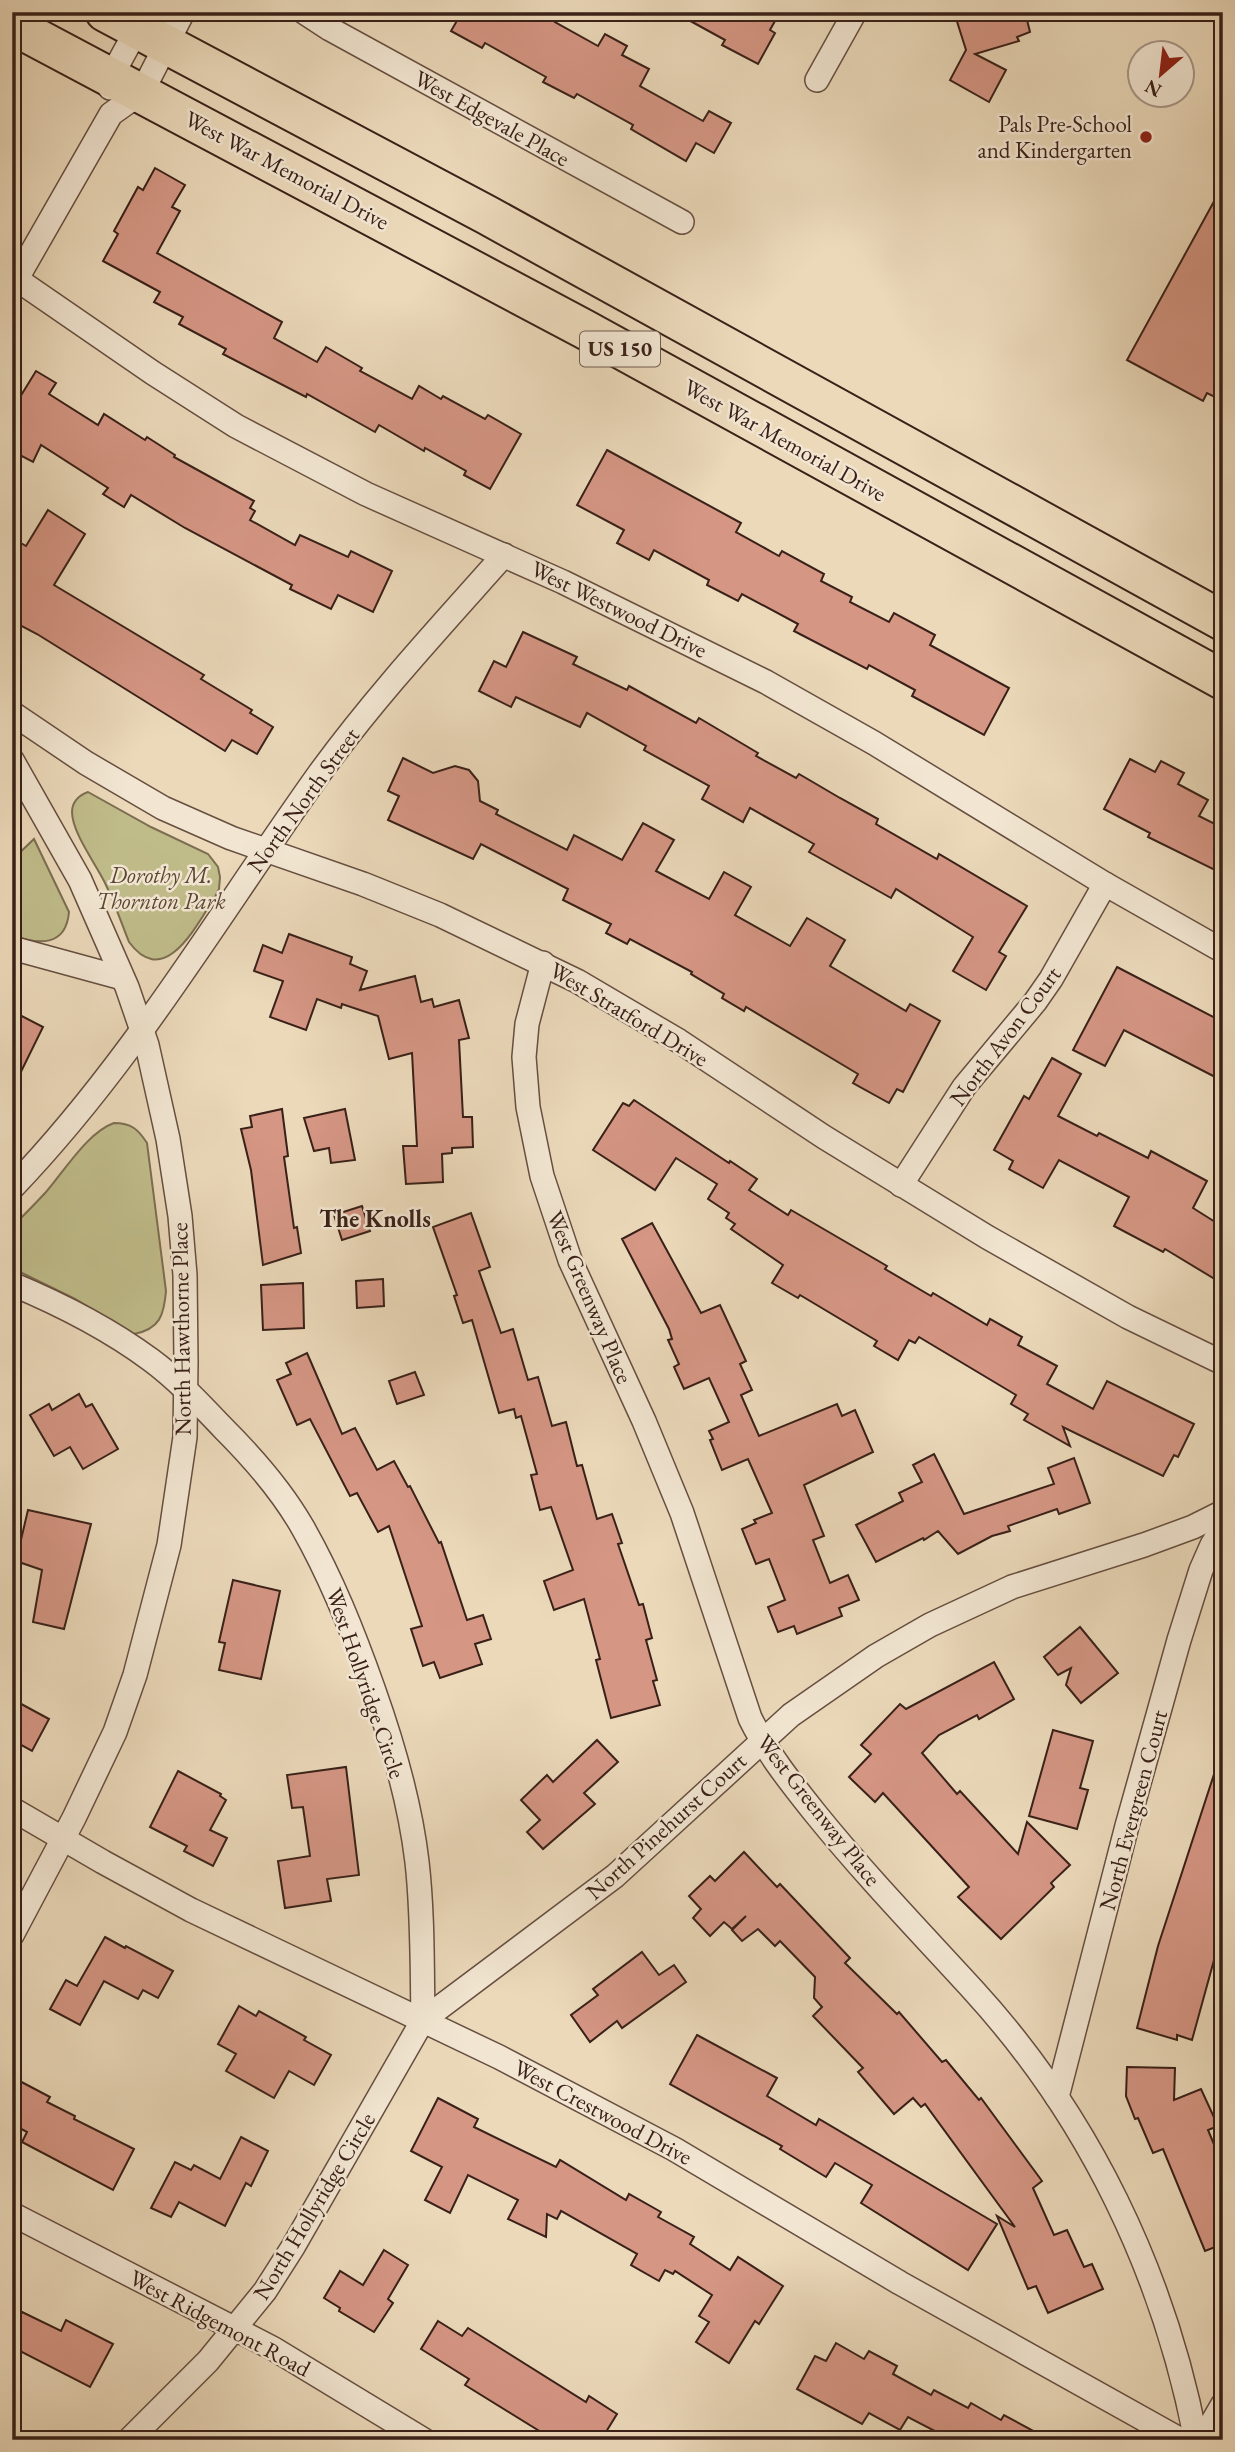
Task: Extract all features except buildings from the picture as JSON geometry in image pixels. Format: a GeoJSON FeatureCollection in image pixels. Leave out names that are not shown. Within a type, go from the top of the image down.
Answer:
{"type":"FeatureCollection","features":[{"type":"Feature","properties":{"kind":"highway","name":"US 150"},"geometry":{"type":"LineString","coordinates":[[147,22],[487,215],[1223,621]]}},
{"type":"Feature","properties":{"kind":"highway","name":"West War Memorial Drive"},"geometry":{"type":"LineString","coordinates":[[12,25],[584,329],[1223,680]]}},
{"type":"Feature","properties":{"kind":"street","name":"West Edgevale Place"},"geometry":{"type":"LineString","coordinates":[[304,12],[330,30],[682,222]]}},
{"type":"Feature","properties":{"kind":"street"},"geometry":{"type":"LineString","coordinates":[[817,80],[855,12]]}},
{"type":"Feature","properties":{"kind":"street"},"geometry":{"type":"LineString","coordinates":[[14,281],[127,85],[147,22]]}},
{"type":"Feature","properties":{"kind":"street"},"geometry":{"type":"LineString","coordinates":[[102,128],[108,113],[127,85],[147,22]]}},
{"type":"Feature","properties":{"kind":"street","name":"West Westwood Drive"},"geometry":{"type":"LineString","coordinates":[[14,281],[236,426],[366,494],[600,599],[766,682],[874,743],[1105,884],[1223,951]]}},
{"type":"Feature","properties":{"kind":"street","name":"North North Street"},"geometry":{"type":"LineString","coordinates":[[12,1188],[59,1137],[142,1031],[319,774],[368,711],[504,555]]}},
{"type":"Feature","properties":{"kind":"street","name":"West Stratford Drive"},"geometry":{"type":"LineString","coordinates":[[12,713],[86,763],[156,804],[266,851],[398,897],[543,963],[679,1041],[901,1185],[1073,1287],[1223,1363]]}},
{"type":"Feature","properties":{"kind":"street","name":"North Hawthorne Place"},"geometry":{"type":"LineString","coordinates":[[12,760],[80,880],[122,978],[142,1031],[158,1086],[180,1216],[185,1275],[186,1391],[185,1437],[177,1496],[169,1545],[151,1620],[115,1732],[64,1840],[12,1935]]}},
{"type":"Feature","properties":{"kind":"street","name":"North Avon Court"},"geometry":{"type":"LineString","coordinates":[[901,1185],[964,1087],[1040,995],[1063,960],[1105,884]]}},
{"type":"Feature","properties":{"kind":"street"},"geometry":{"type":"LineString","coordinates":[[12,948],[122,978]]}},
{"type":"Feature","properties":{"kind":"street","name":"West Greenway Place"},"geometry":{"type":"LineString","coordinates":[[543,963],[525,1034],[524,1057],[528,1107],[542,1176],[570,1260],[644,1421],[682,1513],[740,1694],[761,1741],[779,1767],[839,1843],[977,1994],[1057,2097],[1104,2174],[1151,2276],[1186,2387],[1196,2440]]}},
{"type":"Feature","properties":{"kind":"street","name":"West Hollyridge Circle"},"geometry":{"type":"LineString","coordinates":[[12,1284],[76,1314],[137,1350],[186,1391],[244,1449],[288,1505],[327,1573],[349,1623],[379,1706],[410,1819],[419,1877],[423,2020]]}},
{"type":"Feature","properties":{"kind":"street","name":"North Pinehurst Court"},"geometry":{"type":"LineString","coordinates":[[423,2020],[615,1876],[804,1704],[876,1656],[930,1625],[1012,1587],[1170,1536],[1223,1512]]}},
{"type":"Feature","properties":{"kind":"street","name":"North Evergreen Court"},"geometry":{"type":"LineString","coordinates":[[1057,2097],[1124,1839],[1186,1616],[1207,1556],[1223,1527]]}},
{"type":"Feature","properties":{"kind":"street","name":"West Crestwood Drive"},"geometry":{"type":"LineString","coordinates":[[12,1809],[201,1914],[518,2067],[674,2149],[909,2288],[1181,2440]]}},
{"type":"Feature","properties":{"kind":"street","name":"North Hollyridge Circle"},"geometry":{"type":"LineString","coordinates":[[129,2440],[187,2384],[265,2291],[293,2248],[423,2020]]}},
{"type":"Feature","properties":{"kind":"street","name":"West Ridgemont Road"},"geometry":{"type":"LineString","coordinates":[[12,2214],[236,2328],[424,2440]]}},
{"type":"Feature","properties":{"kind":"street"},"geometry":{"type":"LineString","coordinates":[[1202,2440],[1223,2404]]}},
{"type":"Feature","properties":{"kind":"green space","name":"Dorothy M. Thornton Park"},"geometry":{"type":"Polygon","coordinates":[[[88,792],[151,827],[208,854],[218,867],[219,889],[215,897],[189,936],[179,948],[167,956],[155,959],[142,955],[129,942],[108,889],[73,820],[72,808],[75,802],[88,792]]]}},
{"type":"Feature","properties":{"kind":"green space"},"geometry":{"type":"Polygon","coordinates":[[[34,839],[69,912],[62,932],[57,937],[41,941],[12,935],[12,860],[34,839]]]}},
{"type":"Feature","properties":{"kind":"green space"},"geometry":{"type":"Polygon","coordinates":[[[114,1123],[134,1128],[147,1143],[166,1291],[159,1320],[150,1329],[134,1334],[75,1299],[12,1268],[12,1227],[46,1192],[86,1143],[114,1123]]]}},
{"type":"Feature","properties":{"kind":"place","name":"Pals Pre-School and Kindergarten"},"geometry":{"type":"Point","coordinates":[1146,137]}},
{"type":"Feature","properties":{"kind":"district","name":"The Knolls"},"geometry":{"type":"Point","coordinates":[375,1219]}}]}
